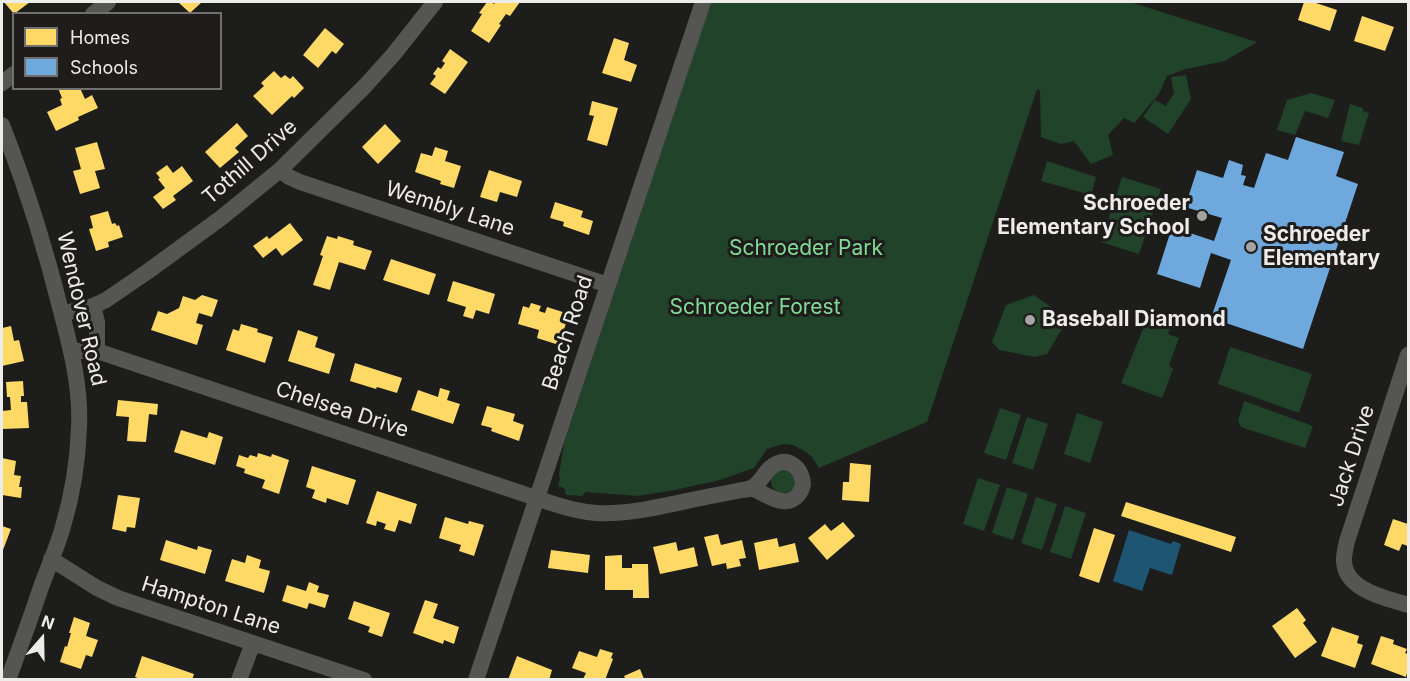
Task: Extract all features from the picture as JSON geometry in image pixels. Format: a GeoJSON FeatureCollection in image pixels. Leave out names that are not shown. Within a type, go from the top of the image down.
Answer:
{"type":"FeatureCollection","features":[{"type":"Feature","properties":{"kind":"street"},"geometry":{"type":"LineString","coordinates":[[96,12],[108,2]]}},
{"type":"Feature","properties":{"kind":"street","name":"Tothill Drive"},"geometry":{"type":"LineString","coordinates":[[62,314],[106,300],[221,218],[280,170],[365,86],[435,2]]}},
{"type":"Feature","properties":{"kind":"street","name":"Beach Road"},"geometry":{"type":"LineString","coordinates":[[476,680],[703,2]]}},
{"type":"Feature","properties":{"kind":"street","name":"Wendover Road"},"geometry":{"type":"LineString","coordinates":[[2,125],[42,238],[71,351],[80,406],[70,498],[62,530],[8,680]]}},
{"type":"Feature","properties":{"kind":"street","name":"Wembly Lane"},"geometry":{"type":"LineString","coordinates":[[280,170],[300,182],[608,285]]}},
{"type":"Feature","properties":{"kind":"street"},"geometry":{"type":"LineString","coordinates":[[93,306],[97,322],[97,351]]}},
{"type":"Feature","properties":{"kind":"street","name":"Chelsea Drive"},"geometry":{"type":"LineString","coordinates":[[71,351],[97,351],[537,499],[582,511],[612,513],[752,488]]}},
{"type":"Feature","properties":{"kind":"street","name":"Jack Drive"},"geometry":{"type":"LineString","coordinates":[[1407,366],[1347,540],[1343,560],[1346,572],[1364,590],[1408,605]]}},
{"type":"Feature","properties":{"kind":"street","name":"Hampton Lane"},"geometry":{"type":"LineString","coordinates":[[51,559],[117,598],[364,680]]}},
{"type":"Feature","properties":{"kind":"street"},"geometry":{"type":"LineString","coordinates":[[239,680],[253,643]]}},
{"type":"Feature","properties":{"kind":"green space","name":"Schroeder Forest"},"geometry":{"type":"Polygon","coordinates":[[[711,2],[1130,2],[1257,42],[1225,61],[1186,69],[1167,76],[1159,94],[1134,123],[1124,118],[1108,135],[1113,155],[1091,164],[1074,141],[1061,144],[1041,137],[1040,91],[1037,89],[927,422],[819,468],[812,457],[803,450],[793,445],[783,444],[767,449],[754,468],[720,480],[638,496],[586,492],[582,496],[566,495],[564,488],[558,486],[564,443],[711,2]]]}},
{"type":"Feature","properties":{"kind":"green space"},"geometry":{"type":"Polygon","coordinates":[[[1186,75],[1191,99],[1168,134],[1143,117],[1155,100],[1166,106],[1174,93],[1171,77],[1186,75]]]}},
{"type":"Feature","properties":{"kind":"green space"},"geometry":{"type":"Polygon","coordinates":[[[1311,93],[1335,100],[1328,118],[1305,111],[1295,135],[1277,130],[1287,100],[1311,93]]]}},
{"type":"Feature","properties":{"kind":"green space"},"geometry":{"type":"Polygon","coordinates":[[[1350,104],[1363,108],[1363,111],[1369,113],[1359,145],[1341,141],[1350,104]]]}},
{"type":"Feature","properties":{"kind":"green space"},"geometry":{"type":"Polygon","coordinates":[[[1047,161],[1096,177],[1091,195],[1041,181],[1047,161]]]}},
{"type":"Feature","properties":{"kind":"green space"},"geometry":{"type":"Polygon","coordinates":[[[1122,177],[1161,189],[1139,254],[1101,242],[1122,177]]]}},
{"type":"Feature","properties":{"kind":"green space","name":"Baseball Diamond"},"geometry":{"type":"Polygon","coordinates":[[[1034,295],[1058,312],[1062,329],[1047,354],[1035,357],[999,350],[992,342],[1006,305],[1034,295]]]}},
{"type":"Feature","properties":{"kind":"green space"},"geometry":{"type":"Polygon","coordinates":[[[1148,317],[1170,328],[1168,334],[1179,338],[1169,365],[1173,369],[1162,398],[1121,383],[1148,317]]]}},
{"type":"Feature","properties":{"kind":"green space"},"geometry":{"type":"Polygon","coordinates":[[[1230,347],[1312,374],[1299,413],[1218,384],[1230,347]]]}},
{"type":"Feature","properties":{"kind":"green space"},"geometry":{"type":"Polygon","coordinates":[[[1244,401],[1313,426],[1305,448],[1241,427],[1238,421],[1244,401]]]}},
{"type":"Feature","properties":{"kind":"green space"},"geometry":{"type":"Polygon","coordinates":[[[1000,408],[1021,415],[1006,460],[984,453],[1000,408]]]}},
{"type":"Feature","properties":{"kind":"green space"},"geometry":{"type":"Polygon","coordinates":[[[1077,413],[1103,422],[1090,463],[1064,454],[1077,413]]]}},
{"type":"Feature","properties":{"kind":"green space"},"geometry":{"type":"Polygon","coordinates":[[[1027,417],[1048,424],[1033,470],[1012,463],[1027,417]]]}},
{"type":"Feature","properties":{"kind":"green space"},"geometry":{"type":"Polygon","coordinates":[[[783,469],[788,470],[794,476],[794,486],[788,492],[783,493],[778,492],[772,486],[771,481],[772,476],[778,470],[783,469]]]}},
{"type":"Feature","properties":{"kind":"green space"},"geometry":{"type":"Polygon","coordinates":[[[978,478],[1000,485],[984,531],[963,524],[978,478]]]}},
{"type":"Feature","properties":{"kind":"green space"},"geometry":{"type":"Polygon","coordinates":[[[1007,487],[1028,494],[1013,540],[992,533],[1007,487]]]}},
{"type":"Feature","properties":{"kind":"green space"},"geometry":{"type":"Polygon","coordinates":[[[1036,497],[1057,504],[1042,550],[1021,543],[1036,497]]]}},
{"type":"Feature","properties":{"kind":"green space"},"geometry":{"type":"Polygon","coordinates":[[[1065,506],[1086,513],[1071,559],[1050,552],[1065,506]]]}},
{"type":"Feature","properties":{"kind":"water"},"geometry":{"type":"Polygon","coordinates":[[[1129,530],[1171,544],[1173,541],[1181,544],[1172,575],[1150,568],[1142,591],[1113,581],[1129,530]]]}},
{"type":"Feature","properties":{"kind":"building: Homes"},"geometry":{"type":"Polygon","coordinates":[[[4,2],[30,2],[17,12],[12,12],[4,2]]]}},
{"type":"Feature","properties":{"kind":"building: Homes"},"geometry":{"type":"Polygon","coordinates":[[[178,2],[202,2],[191,12],[178,2]]]}},
{"type":"Feature","properties":{"kind":"building: Homes"},"geometry":{"type":"Polygon","coordinates":[[[487,2],[494,4],[496,2],[520,2],[510,16],[506,14],[489,43],[471,31],[487,2]]]}},
{"type":"Feature","properties":{"kind":"building: Homes"},"geometry":{"type":"Polygon","coordinates":[[[1304,2],[1313,2],[1337,10],[1330,31],[1298,20],[1304,2]]]}},
{"type":"Feature","properties":{"kind":"building: Homes"},"geometry":{"type":"Polygon","coordinates":[[[1362,16],[1394,27],[1385,51],[1354,41],[1362,16]]]}},
{"type":"Feature","properties":{"kind":"building: Homes"},"geometry":{"type":"Polygon","coordinates":[[[325,28],[344,44],[336,54],[332,51],[318,68],[303,55],[325,28]]]}},
{"type":"Feature","properties":{"kind":"building: Homes"},"geometry":{"type":"Polygon","coordinates":[[[614,38],[629,43],[624,60],[637,65],[631,82],[602,73],[614,38]]]}},
{"type":"Feature","properties":{"kind":"building: Homes"},"geometry":{"type":"Polygon","coordinates":[[[450,49],[468,62],[445,94],[430,84],[436,76],[433,74],[438,67],[441,69],[445,63],[442,61],[450,49]]]}},
{"type":"Feature","properties":{"kind":"building: Homes"},"geometry":{"type":"Polygon","coordinates":[[[274,71],[281,78],[285,75],[290,79],[293,76],[304,88],[272,115],[253,96],[264,86],[261,83],[274,71]]]}},
{"type":"Feature","properties":{"kind":"building: Homes"},"geometry":{"type":"Polygon","coordinates":[[[59,90],[81,90],[85,99],[92,95],[98,108],[56,131],[47,112],[62,105],[60,99],[62,98],[59,90]]]}},
{"type":"Feature","properties":{"kind":"building: Homes"},"geometry":{"type":"Polygon","coordinates":[[[592,101],[618,108],[607,146],[587,140],[594,116],[589,115],[592,101]]]}},
{"type":"Feature","properties":{"kind":"building: Homes"},"geometry":{"type":"Polygon","coordinates":[[[237,123],[248,136],[235,148],[239,152],[220,168],[205,152],[237,123]]]}},
{"type":"Feature","properties":{"kind":"building: Homes"},"geometry":{"type":"Polygon","coordinates":[[[385,124],[401,141],[378,164],[362,147],[385,124]]]}},
{"type":"Feature","properties":{"kind":"building: Homes"},"geometry":{"type":"Polygon","coordinates":[[[97,142],[105,169],[95,171],[100,188],[80,194],[73,171],[81,169],[75,148],[97,142]]]}},
{"type":"Feature","properties":{"kind":"building: Homes"},"geometry":{"type":"Polygon","coordinates":[[[435,147],[448,151],[445,161],[461,166],[454,188],[415,172],[421,153],[432,156],[435,147]]]}},
{"type":"Feature","properties":{"kind":"building: Homes"},"geometry":{"type":"Polygon","coordinates":[[[167,165],[173,173],[182,166],[193,181],[173,196],[176,200],[163,209],[153,197],[165,188],[156,173],[167,165]]]}},
{"type":"Feature","properties":{"kind":"building: Homes"},"geometry":{"type":"Polygon","coordinates":[[[489,170],[522,181],[517,197],[500,192],[497,202],[480,197],[489,170]]]}},
{"type":"Feature","properties":{"kind":"building: Homes"},"geometry":{"type":"Polygon","coordinates":[[[555,202],[583,211],[581,217],[593,221],[589,235],[563,226],[564,222],[550,218],[555,202]]]}},
{"type":"Feature","properties":{"kind":"building: Homes"},"geometry":{"type":"Polygon","coordinates":[[[108,211],[112,224],[119,225],[123,237],[108,242],[109,247],[96,251],[89,229],[93,228],[90,216],[108,211]]]}},
{"type":"Feature","properties":{"kind":"building: Homes"},"geometry":{"type":"Polygon","coordinates":[[[290,223],[303,240],[282,256],[276,248],[263,258],[253,246],[267,236],[269,239],[290,223]]]}},
{"type":"Feature","properties":{"kind":"building: Homes"},"geometry":{"type":"Polygon","coordinates":[[[327,236],[337,239],[338,236],[354,241],[353,245],[372,251],[365,270],[339,262],[330,290],[313,285],[327,236]]]}},
{"type":"Feature","properties":{"kind":"building: Homes"},"geometry":{"type":"Polygon","coordinates":[[[391,259],[436,274],[429,295],[383,280],[391,259]]]}},
{"type":"Feature","properties":{"kind":"building: Homes"},"geometry":{"type":"Polygon","coordinates":[[[453,281],[495,294],[489,314],[476,310],[473,319],[463,316],[466,307],[447,301],[453,281]]]}},
{"type":"Feature","properties":{"kind":"building: Homes"},"geometry":{"type":"Polygon","coordinates":[[[202,295],[218,300],[212,317],[199,313],[196,323],[203,325],[197,345],[151,330],[158,311],[167,314],[179,308],[183,296],[195,300],[202,295]]]}},
{"type":"Feature","properties":{"kind":"building: Homes"},"geometry":{"type":"Polygon","coordinates":[[[531,303],[541,306],[539,311],[545,313],[547,307],[569,314],[559,345],[537,338],[539,330],[518,324],[523,306],[529,308],[531,303]]]}},
{"type":"Feature","properties":{"kind":"building: Homes"},"geometry":{"type":"Polygon","coordinates":[[[241,324],[273,337],[265,363],[226,350],[233,329],[239,331],[241,324]]]}},
{"type":"Feature","properties":{"kind":"building: Homes"},"geometry":{"type":"Polygon","coordinates":[[[11,326],[14,341],[19,340],[24,361],[2,366],[2,328],[11,326]]]}},
{"type":"Feature","properties":{"kind":"building: Homes"},"geometry":{"type":"Polygon","coordinates":[[[298,330],[318,337],[315,347],[335,354],[329,374],[288,361],[298,330]]]}},
{"type":"Feature","properties":{"kind":"building: Homes"},"geometry":{"type":"Polygon","coordinates":[[[355,363],[402,378],[397,393],[350,381],[355,363]]]}},
{"type":"Feature","properties":{"kind":"building: Homes"},"geometry":{"type":"Polygon","coordinates":[[[23,381],[24,396],[21,396],[21,402],[27,402],[29,428],[2,429],[2,411],[11,410],[6,382],[23,381]]]}},
{"type":"Feature","properties":{"kind":"building: Homes"},"geometry":{"type":"Polygon","coordinates":[[[440,388],[450,391],[447,400],[460,404],[453,424],[411,410],[418,390],[438,397],[440,388]]]}},
{"type":"Feature","properties":{"kind":"building: Homes"},"geometry":{"type":"Polygon","coordinates":[[[118,400],[158,404],[157,415],[149,414],[146,442],[127,441],[129,417],[116,416],[118,400]]]}},
{"type":"Feature","properties":{"kind":"building: Homes"},"geometry":{"type":"Polygon","coordinates":[[[487,406],[515,414],[513,421],[524,425],[519,441],[481,425],[487,406]]]}},
{"type":"Feature","properties":{"kind":"building: Homes"},"geometry":{"type":"Polygon","coordinates":[[[181,430],[207,438],[209,432],[223,437],[215,465],[174,452],[181,430]]]}},
{"type":"Feature","properties":{"kind":"building: Homes"},"geometry":{"type":"Polygon","coordinates":[[[258,453],[271,457],[272,454],[289,460],[279,494],[262,488],[265,480],[244,473],[245,469],[236,466],[239,455],[248,458],[250,455],[257,457],[258,453]]]}},
{"type":"Feature","properties":{"kind":"building: Homes"},"geometry":{"type":"Polygon","coordinates":[[[2,458],[16,461],[14,475],[21,476],[19,487],[22,487],[21,498],[2,495],[2,458]]]}},
{"type":"Feature","properties":{"kind":"building: Homes"},"geometry":{"type":"Polygon","coordinates":[[[850,463],[871,465],[869,502],[842,500],[843,482],[849,482],[850,463]]]}},
{"type":"Feature","properties":{"kind":"building: Homes"},"geometry":{"type":"Polygon","coordinates":[[[312,466],[356,480],[348,505],[327,498],[326,503],[312,498],[315,490],[306,487],[312,466]]]}},
{"type":"Feature","properties":{"kind":"building: Homes"},"geometry":{"type":"Polygon","coordinates":[[[377,491],[417,504],[411,524],[399,520],[395,532],[384,529],[386,524],[377,521],[376,526],[366,523],[377,491]]]}},
{"type":"Feature","properties":{"kind":"building: Homes"},"geometry":{"type":"Polygon","coordinates":[[[118,495],[140,498],[135,528],[127,527],[126,532],[112,529],[118,495]]]}},
{"type":"Feature","properties":{"kind":"building: Homes"},"geometry":{"type":"Polygon","coordinates":[[[1126,502],[1236,537],[1231,552],[1121,516],[1126,502]]]}},
{"type":"Feature","properties":{"kind":"building: Homes"},"geometry":{"type":"Polygon","coordinates":[[[445,517],[468,524],[469,521],[484,525],[474,556],[459,551],[461,545],[439,538],[445,517]]]}},
{"type":"Feature","properties":{"kind":"building: Homes"},"geometry":{"type":"Polygon","coordinates":[[[1393,519],[1408,524],[1408,546],[1402,544],[1399,551],[1384,545],[1393,519]]]}},
{"type":"Feature","properties":{"kind":"building: Homes"},"geometry":{"type":"Polygon","coordinates":[[[843,522],[855,536],[827,560],[808,538],[825,524],[831,531],[843,522]]]}},
{"type":"Feature","properties":{"kind":"building: Homes"},"geometry":{"type":"Polygon","coordinates":[[[2,526],[11,529],[3,550],[2,550],[2,526]]]}},
{"type":"Feature","properties":{"kind":"building: Homes"},"geometry":{"type":"Polygon","coordinates":[[[1094,528],[1115,535],[1099,583],[1079,576],[1094,528]]]}},
{"type":"Feature","properties":{"kind":"building: Homes"},"geometry":{"type":"Polygon","coordinates":[[[718,534],[721,545],[742,540],[746,558],[739,559],[741,566],[727,569],[726,563],[712,566],[704,537],[718,534]]]}},
{"type":"Feature","properties":{"kind":"building: Homes"},"geometry":{"type":"Polygon","coordinates":[[[777,538],[779,547],[795,543],[799,562],[759,570],[754,543],[777,538]]]}},
{"type":"Feature","properties":{"kind":"building: Homes"},"geometry":{"type":"Polygon","coordinates":[[[166,540],[197,550],[198,546],[212,550],[205,574],[160,560],[166,540]]]}},
{"type":"Feature","properties":{"kind":"building: Homes"},"geometry":{"type":"Polygon","coordinates":[[[676,542],[678,551],[694,547],[698,566],[660,574],[653,547],[676,542]]]}},
{"type":"Feature","properties":{"kind":"building: Homes"},"geometry":{"type":"Polygon","coordinates":[[[551,550],[590,555],[588,573],[548,568],[551,550]]]}},
{"type":"Feature","properties":{"kind":"building: Homes"},"geometry":{"type":"Polygon","coordinates":[[[247,555],[261,560],[259,568],[270,571],[264,593],[225,581],[232,559],[245,563],[247,555]]]}},
{"type":"Feature","properties":{"kind":"building: Homes"},"geometry":{"type":"Polygon","coordinates":[[[622,555],[622,568],[632,568],[632,564],[648,564],[649,598],[633,598],[633,590],[605,590],[605,556],[622,555]]]}},
{"type":"Feature","properties":{"kind":"building: Homes"},"geometry":{"type":"Polygon","coordinates":[[[309,582],[319,586],[317,592],[329,595],[325,608],[309,603],[307,609],[282,601],[287,585],[306,591],[309,582]]]}},
{"type":"Feature","properties":{"kind":"building: Homes"},"geometry":{"type":"Polygon","coordinates":[[[425,600],[438,604],[433,618],[459,627],[454,644],[444,640],[443,644],[413,633],[425,600]]]}},
{"type":"Feature","properties":{"kind":"building: Homes"},"geometry":{"type":"Polygon","coordinates":[[[354,601],[390,613],[382,637],[368,632],[370,627],[348,619],[354,601]]]}},
{"type":"Feature","properties":{"kind":"building: Homes"},"geometry":{"type":"Polygon","coordinates":[[[1297,608],[1306,620],[1303,623],[1317,642],[1295,658],[1272,626],[1297,608]]]}},
{"type":"Feature","properties":{"kind":"building: Homes"},"geometry":{"type":"Polygon","coordinates":[[[74,617],[90,623],[86,636],[98,640],[92,657],[86,655],[81,669],[60,662],[65,646],[67,647],[74,617]]]}},
{"type":"Feature","properties":{"kind":"building: Homes"},"geometry":{"type":"Polygon","coordinates":[[[1332,627],[1359,636],[1357,643],[1363,645],[1355,668],[1321,656],[1332,627]]]}},
{"type":"Feature","properties":{"kind":"building: Homes"},"geometry":{"type":"Polygon","coordinates":[[[1381,636],[1394,640],[1393,644],[1407,649],[1405,653],[1408,654],[1406,677],[1371,664],[1381,636]]]}},
{"type":"Feature","properties":{"kind":"building: Homes"},"geometry":{"type":"Polygon","coordinates":[[[600,649],[613,653],[605,680],[583,679],[586,673],[572,668],[579,651],[597,657],[600,649]]]}},
{"type":"Feature","properties":{"kind":"building: Homes"},"geometry":{"type":"Polygon","coordinates":[[[142,656],[194,674],[192,680],[143,680],[135,677],[142,656]]]}},
{"type":"Feature","properties":{"kind":"building: Homes"},"geometry":{"type":"Polygon","coordinates":[[[517,656],[552,670],[549,680],[508,680],[517,656]]]}},
{"type":"Feature","properties":{"kind":"building: Homes"},"geometry":{"type":"Polygon","coordinates":[[[640,669],[644,679],[626,680],[624,676],[640,669]]]}},
{"type":"Feature","properties":{"kind":"building: Schools","name":"Schroeder Elementary"},"geometry":{"type":"Polygon","coordinates":[[[1296,137],[1344,152],[1336,176],[1358,184],[1303,349],[1211,318],[1231,260],[1211,253],[1200,288],[1157,274],[1172,227],[1214,241],[1222,218],[1185,207],[1197,170],[1223,178],[1229,160],[1243,165],[1241,175],[1246,176],[1243,185],[1254,188],[1266,153],[1288,160],[1296,137]]]}},
{"type":"Feature","properties":{"kind":"place","name":"Schroeder Elementary School"},"geometry":{"type":"Point","coordinates":[1202,216]}},
{"type":"Feature","properties":{"kind":"place","name":"Schroeder Elementary"},"geometry":{"type":"Point","coordinates":[1251,247]}},
{"type":"Feature","properties":{"kind":"place","name":"Baseball Diamond"},"geometry":{"type":"Point","coordinates":[1030,320]}},
{"type":"Feature","properties":{"kind":"park label","name":"Schroeder Park"},"geometry":{"type":"Point","coordinates":[806,249]}}]}
